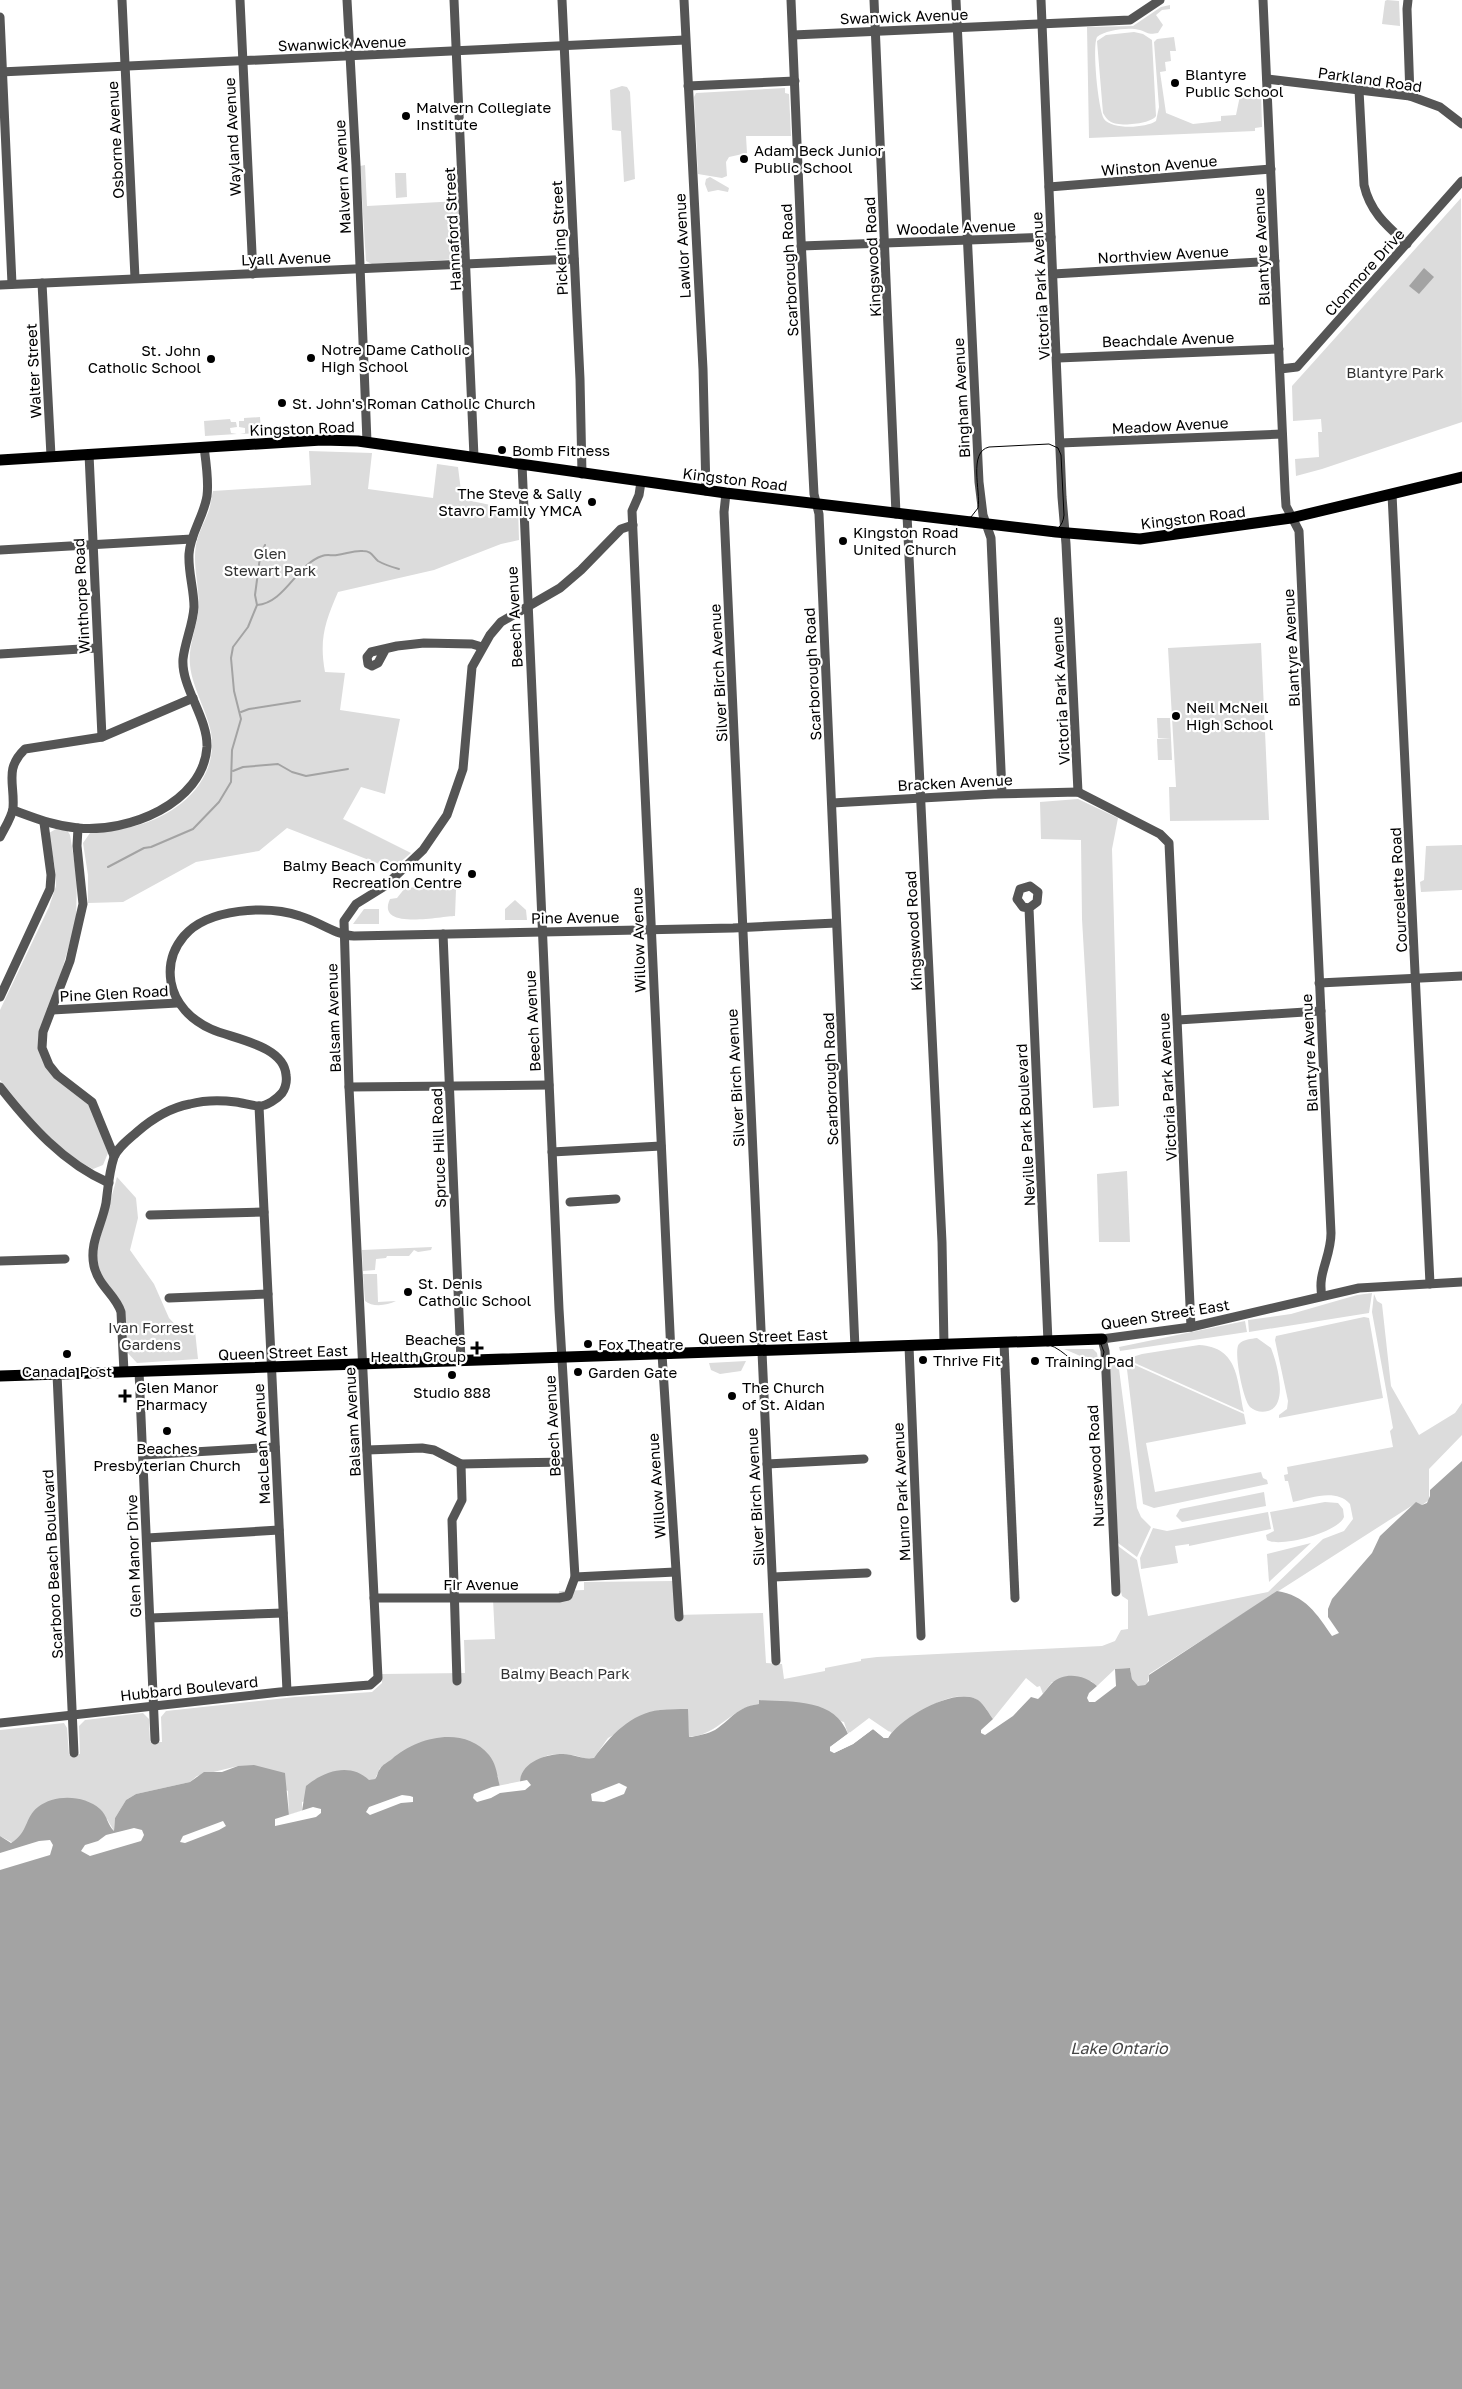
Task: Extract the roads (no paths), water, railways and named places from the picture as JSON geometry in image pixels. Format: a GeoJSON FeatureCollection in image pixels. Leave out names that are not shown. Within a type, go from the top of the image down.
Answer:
{"type":"FeatureCollection","features":[{"type":"Feature","properties":{"kind":"main road","name":"Kingston Road"},"geometry":{"type":"LineString","coordinates":[[0,460],[322,440],[367,442],[706,491],[1064,533],[1140,539],[1291,518],[1462,477]]}},
{"type":"Feature","properties":{"kind":"main road","name":"Queen Street East"},"geometry":{"type":"LineString","coordinates":[[0,1376],[1102,1339]]}},
{"type":"Feature","properties":{"kind":"street","name":"Osborne Avenue"},"geometry":{"type":"LineString","coordinates":[[122,0],[135,278]]}},
{"type":"Feature","properties":{"kind":"street","name":"Wayland Avenue"},"geometry":{"type":"LineString","coordinates":[[240,0],[253,274]]}},
{"type":"Feature","properties":{"kind":"street","name":"Malvern Avenue"},"geometry":{"type":"LineString","coordinates":[[347,0],[367,442]]}},
{"type":"Feature","properties":{"kind":"street","name":"Hannaford Street"},"geometry":{"type":"LineString","coordinates":[[454,0],[474,458]]}},
{"type":"Feature","properties":{"kind":"street","name":"Pickering Street"},"geometry":{"type":"LineString","coordinates":[[562,0],[582,474]]}},
{"type":"Feature","properties":{"kind":"street","name":"Lawlor Avenue"},"geometry":{"type":"LineString","coordinates":[[684,0],[703,369],[706,491]]}},
{"type":"Feature","properties":{"kind":"street","name":"Scarborough Road"},"geometry":{"type":"LineString","coordinates":[[791,0],[801,246],[814,494],[817,504],[832,803],[854,1348]]}},
{"type":"Feature","properties":{"kind":"street","name":"Kingswood Road"},"geometry":{"type":"LineString","coordinates":[[874,0],[884,244],[920,798],[942,1242],[944,1345]]}},
{"type":"Feature","properties":{"kind":"street","name":"Bingham Avenue"},"geometry":{"type":"LineString","coordinates":[[956,0],[976,435],[982,509],[985,524],[991,538],[1002,793]]}},
{"type":"Feature","properties":{"kind":"street","name":"Victoria Park Avenue"},"geometry":{"type":"LineString","coordinates":[[1041,0],[1058,358],[1064,533],[1078,792],[1160,834],[1169,843],[1191,1326]]}},
{"type":"Feature","properties":{"kind":"street","name":"Swanwick Avenue"},"geometry":{"type":"LineString","coordinates":[[793,35],[1130,20],[1160,0]]}},
{"type":"Feature","properties":{"kind":"street","name":"Blantyre Avenue"},"geometry":{"type":"LineString","coordinates":[[1263,0],[1286,506],[1299,531],[1317,882],[1321,1011],[1332,1233],[1330,1254],[1320,1277],[1322,1296]]}},
{"type":"Feature","properties":{"kind":"street"},"geometry":{"type":"LineString","coordinates":[[1408,0],[1410,96]]}},
{"type":"Feature","properties":{"kind":"street"},"geometry":{"type":"LineString","coordinates":[[0,17],[12,284]]}},
{"type":"Feature","properties":{"kind":"street","name":"Swanwick Avenue"},"geometry":{"type":"LineString","coordinates":[[1,72],[685,40]]}},
{"type":"Feature","properties":{"kind":"street","name":"Parkland Road"},"geometry":{"type":"LineString","coordinates":[[1267,79],[1410,96],[1440,107],[1462,124]]}},
{"type":"Feature","properties":{"kind":"street"},"geometry":{"type":"LineString","coordinates":[[688,86],[795,81]]}},
{"type":"Feature","properties":{"kind":"street"},"geometry":{"type":"LineString","coordinates":[[1359,90],[1364,185],[1367,199],[1379,218],[1407,244]]}},
{"type":"Feature","properties":{"kind":"street","name":"Winston Avenue"},"geometry":{"type":"LineString","coordinates":[[1050,186],[1271,169]]}},
{"type":"Feature","properties":{"kind":"street","name":"Clonmore Drive"},"geometry":{"type":"LineString","coordinates":[[1280,369],[1297,367],[1462,182]]}},
{"type":"Feature","properties":{"kind":"street","name":"Woodale Avenue"},"geometry":{"type":"LineString","coordinates":[[801,246],[1051,237]]}},
{"type":"Feature","properties":{"kind":"street","name":"Lyall Avenue"},"geometry":{"type":"LineString","coordinates":[[0,285],[574,259]]}},
{"type":"Feature","properties":{"kind":"street","name":"Northview Avenue"},"geometry":{"type":"LineString","coordinates":[[1053,274],[1274,261]]}},
{"type":"Feature","properties":{"kind":"street","name":"Walter Street"},"geometry":{"type":"LineString","coordinates":[[42,283],[51,456]]}},
{"type":"Feature","properties":{"kind":"street","name":"Beachdale Avenue"},"geometry":{"type":"LineString","coordinates":[[1058,358],[1279,349]]}},
{"type":"Feature","properties":{"kind":"street","name":"Meadow Avenue"},"geometry":{"type":"LineString","coordinates":[[1060,443],[1282,434]]}},
{"type":"Feature","properties":{"kind":"street"},"geometry":{"type":"LineString","coordinates":[[13,810],[44,823],[78,828],[134,822],[151,815],[185,793],[197,777],[204,762],[207,746],[183,660],[194,609],[189,555],[192,539],[207,496],[204,447]]}},
{"type":"Feature","properties":{"kind":"street","name":"Winthorpe Road"},"geometry":{"type":"LineString","coordinates":[[89,454],[102,736]]}},
{"type":"Feature","properties":{"kind":"street","name":"Beech Avenue"},"geometry":{"type":"LineString","coordinates":[[522,464],[552,1152],[567,1462],[575,1577]]}},
{"type":"Feature","properties":{"kind":"street"},"geometry":{"type":"LineString","coordinates":[[633,526],[632,511],[639,495],[641,482]]}},
{"type":"Feature","properties":{"kind":"street","name":"Silver Birch Avenue"},"geometry":{"type":"LineString","coordinates":[[726,493],[724,512],[776,1660]]}},
{"type":"Feature","properties":{"kind":"street","name":"Courcelette Road"},"geometry":{"type":"LineString","coordinates":[[1392,494],[1430,1284]]}},
{"type":"Feature","properties":{"kind":"street","name":"Balsam Avenue"},"geometry":{"type":"LineString","coordinates":[[378,1678],[349,1087],[344,920],[351,909],[384,886],[417,856],[429,843],[447,815],[463,769],[470,678],[476,658],[482,647],[501,622],[560,588],[581,570],[620,529],[633,526]]}},
{"type":"Feature","properties":{"kind":"street","name":"Willow Avenue"},"geometry":{"type":"LineString","coordinates":[[633,526],[661,1146],[666,1354],[675,1572],[679,1617]]}},
{"type":"Feature","properties":{"kind":"street"},"geometry":{"type":"LineString","coordinates":[[0,550],[192,539]]}},
{"type":"Feature","properties":{"kind":"street"},"geometry":{"type":"LineString","coordinates":[[384,650],[396,646],[424,643],[472,644],[482,647]]}},
{"type":"Feature","properties":{"kind":"street"},"geometry":{"type":"LineString","coordinates":[[0,654],[97,648]]}},
{"type":"Feature","properties":{"kind":"street"},"geometry":{"type":"LineString","coordinates":[[0,837],[13,810],[12,769],[17,756],[25,749],[102,736],[193,698]]}},
{"type":"Feature","properties":{"kind":"street","name":"Bracken Avenue"},"geometry":{"type":"LineString","coordinates":[[832,803],[1002,793],[1078,792]]}},
{"type":"Feature","properties":{"kind":"street"},"geometry":{"type":"LineString","coordinates":[[0,997],[50,888],[51,875],[44,823]]}},
{"type":"Feature","properties":{"kind":"street"},"geometry":{"type":"LineString","coordinates":[[78,828],[77,846],[83,904],[70,961],[42,1037],[43,1054],[57,1075],[92,1102],[114,1156]]}},
{"type":"Feature","properties":{"kind":"street","name":"Neville Park Boulevard"},"geometry":{"type":"LineString","coordinates":[[1029,908],[1048,1342]]}},
{"type":"Feature","properties":{"kind":"street","name":"Pine Avenue"},"geometry":{"type":"LineString","coordinates":[[177,1003],[173,994],[170,964],[174,951],[187,932],[213,918],[244,910],[292,913],[343,934],[354,936],[651,930],[836,923]]}},
{"type":"Feature","properties":{"kind":"street","name":"Spruce Hill Road"},"geometry":{"type":"LineString","coordinates":[[443,934],[461,1361]]}},
{"type":"Feature","properties":{"kind":"street"},"geometry":{"type":"LineString","coordinates":[[1320,983],[1462,976]]}},
{"type":"Feature","properties":{"kind":"street"},"geometry":{"type":"LineString","coordinates":[[124,1372],[122,1312],[120,1306],[101,1283],[92,1253],[94,1240],[104,1212],[114,1156],[124,1143],[152,1120],[174,1108],[189,1104],[220,1101],[259,1106],[268,1104],[276,1098],[285,1086],[286,1071],[280,1059],[248,1041],[212,1029],[201,1023],[177,1003]]}},
{"type":"Feature","properties":{"kind":"street","name":"Pine Glen Road"},"geometry":{"type":"LineString","coordinates":[[52,1010],[177,1003]]}},
{"type":"Feature","properties":{"kind":"street"},"geometry":{"type":"LineString","coordinates":[[1178,1020],[1321,1011]]}},
{"type":"Feature","properties":{"kind":"street"},"geometry":{"type":"LineString","coordinates":[[349,1087],[549,1085]]}},
{"type":"Feature","properties":{"kind":"street"},"geometry":{"type":"LineString","coordinates":[[0,1087],[32,1126],[56,1149],[89,1174],[109,1183]]}},
{"type":"Feature","properties":{"kind":"street","name":"MacLean Avenue"},"geometry":{"type":"LineString","coordinates":[[259,1106],[287,1691]]}},
{"type":"Feature","properties":{"kind":"street"},"geometry":{"type":"LineString","coordinates":[[552,1152],[661,1146]]}},
{"type":"Feature","properties":{"kind":"street"},"geometry":{"type":"LineString","coordinates":[[570,1202],[616,1200]]}},
{"type":"Feature","properties":{"kind":"street"},"geometry":{"type":"LineString","coordinates":[[150,1216],[264,1212]]}},
{"type":"Feature","properties":{"kind":"street"},"geometry":{"type":"LineString","coordinates":[[0,1261],[65,1259]]}},
{"type":"Feature","properties":{"kind":"street","name":"Queen Street East"},"geometry":{"type":"LineString","coordinates":[[1102,1339],[1191,1326],[1280,1308],[1360,1288],[1462,1282]]}},
{"type":"Feature","properties":{"kind":"street"},"geometry":{"type":"LineString","coordinates":[[169,1298],[268,1294]]}},
{"type":"Feature","properties":{"kind":"street","name":"Nursewood Road"},"geometry":{"type":"LineString","coordinates":[[1102,1339],[1105,1352],[1116,1592]]}},
{"type":"Feature","properties":{"kind":"street"},"geometry":{"type":"LineString","coordinates":[[1004,1343],[1015,1598]]}},
{"type":"Feature","properties":{"kind":"street","name":"Munro Park Avenue"},"geometry":{"type":"LineString","coordinates":[[909,1346],[922,1636]]}},
{"type":"Feature","properties":{"kind":"street","name":"Glen Manor Drive"},"geometry":{"type":"LineString","coordinates":[[138,1371],[155,1740]]}},
{"type":"Feature","properties":{"kind":"street","name":"Scarboro Beach Boulevard"},"geometry":{"type":"LineString","coordinates":[[57,1374],[74,1753]]}},
{"type":"Feature","properties":{"kind":"street"},"geometry":{"type":"LineString","coordinates":[[143,1455],[275,1447]]}},
{"type":"Feature","properties":{"kind":"street"},"geometry":{"type":"LineString","coordinates":[[367,1450],[422,1448],[434,1450],[461,1464],[567,1462]]}},
{"type":"Feature","properties":{"kind":"street"},"geometry":{"type":"LineString","coordinates":[[767,1464],[864,1459]]}},
{"type":"Feature","properties":{"kind":"street"},"geometry":{"type":"LineString","coordinates":[[457,1680],[452,1520],[462,1500],[461,1464]]}},
{"type":"Feature","properties":{"kind":"street"},"geometry":{"type":"LineString","coordinates":[[146,1538],[279,1530]]}},
{"type":"Feature","properties":{"kind":"street"},"geometry":{"type":"LineString","coordinates":[[575,1577],[675,1572]]}},
{"type":"Feature","properties":{"kind":"street"},"geometry":{"type":"LineString","coordinates":[[772,1577],[867,1573]]}},
{"type":"Feature","properties":{"kind":"street","name":"Fir Avenue"},"geometry":{"type":"LineString","coordinates":[[374,1598],[559,1598],[568,1596],[575,1577]]}},
{"type":"Feature","properties":{"kind":"street"},"geometry":{"type":"LineString","coordinates":[[150,1618],[283,1613]]}},
{"type":"Feature","properties":{"kind":"street","name":"Hubbard Boulevard"},"geometry":{"type":"LineString","coordinates":[[0,1723],[287,1691],[370,1685],[378,1678]]}},
{"type":"Feature","properties":{"kind":"water"},"geometry":{"type":"Polygon","coordinates":[[[1424,268],[1434,277],[1419,294],[1409,286],[1424,268]]]}},
{"type":"Feature","properties":{"kind":"water","name":"Lake Ontario"},"geometry":{"type":"Polygon","coordinates":[[[1462,1461],[1462,2389],[0,2389],[0,1836],[11,1843],[17,1839],[24,1830],[30,1816],[38,1807],[61,1798],[86,1801],[102,1811],[114,1831],[115,1818],[126,1800],[136,1794],[190,1782],[204,1772],[222,1772],[238,1766],[254,1765],[285,1773],[289,1815],[302,1811],[306,1786],[321,1776],[345,1770],[362,1774],[369,1780],[375,1779],[382,1766],[402,1751],[427,1740],[454,1737],[467,1740],[479,1746],[489,1755],[494,1763],[500,1787],[520,1783],[524,1770],[542,1758],[563,1754],[594,1758],[622,1727],[649,1712],[688,1709],[689,1737],[692,1737],[715,1730],[739,1711],[759,1704],[759,1700],[811,1704],[833,1714],[842,1722],[848,1734],[830,1747],[834,1753],[853,1744],[873,1729],[884,1738],[888,1738],[894,1730],[916,1713],[929,1706],[956,1697],[968,1697],[978,1700],[984,1706],[993,1719],[981,1730],[981,1733],[985,1735],[1013,1716],[1031,1697],[1038,1699],[1052,1683],[1063,1677],[1081,1677],[1097,1686],[1089,1693],[1087,1698],[1089,1702],[1095,1702],[1116,1686],[1115,1669],[1130,1668],[1132,1679],[1138,1686],[1145,1685],[1149,1681],[1149,1675],[1277,1591],[1287,1593],[1303,1601],[1321,1620],[1332,1636],[1339,1633],[1328,1617],[1328,1609],[1332,1599],[1372,1553],[1380,1536],[1416,1502],[1422,1505],[1427,1503],[1430,1490],[1462,1461]]]}},
{"type":"Feature","properties":{"kind":"waterway"},"geometry":{"type":"LineString","coordinates":[[108,867],[144,848],[151,847],[193,829],[219,802],[231,782],[232,750],[241,719],[234,691],[231,658],[233,647],[248,627],[257,605],[255,595],[260,557],[265,545]]}},
{"type":"Feature","properties":{"kind":"waterway"},"geometry":{"type":"LineString","coordinates":[[257,605],[267,603],[275,598],[305,567],[313,560],[324,555],[366,551],[378,561],[399,569]]}},
{"type":"Feature","properties":{"kind":"waterway"},"geometry":{"type":"LineString","coordinates":[[241,712],[300,701]]}},
{"type":"Feature","properties":{"kind":"waterway"},"geometry":{"type":"LineString","coordinates":[[233,771],[243,767],[278,764],[292,772],[306,776],[348,769]]}},
{"type":"Feature","properties":{"kind":"tram line"},"geometry":{"type":"LineString","coordinates":[[0,458],[344,438],[653,482],[961,519],[971,517],[978,508],[977,464],[983,450],[989,447],[1049,444],[1058,448],[1061,455],[1064,515],[1062,523],[1058,528],[1043,532],[726,495],[353,442],[305,443],[0,462]]}},
{"type":"Feature","properties":{"kind":"tram line"},"geometry":{"type":"LineString","coordinates":[[0,1374],[1089,1339],[1101,1344],[1104,1352],[1101,1363],[1089,1368],[1076,1363],[1055,1347],[1040,1343],[0,1377]]}},
{"type":"Feature","properties":{"kind":"place","name":"Blantyre Public School"},"geometry":{"type":"Point","coordinates":[1175,83]}},
{"type":"Feature","properties":{"kind":"place","name":"Malvern Collegiate Institute"},"geometry":{"type":"Point","coordinates":[406,116]}},
{"type":"Feature","properties":{"kind":"place","name":"Adam Beck Junior Public School"},"geometry":{"type":"Point","coordinates":[744,159]}},
{"type":"Feature","properties":{"kind":"place","name":"Notre Dame Catholic High School"},"geometry":{"type":"Point","coordinates":[311,358]}},
{"type":"Feature","properties":{"kind":"place","name":"St. John Catholic School"},"geometry":{"type":"Point","coordinates":[211,359]}},
{"type":"Feature","properties":{"kind":"place","name":"St. John's Roman Catholic Church"},"geometry":{"type":"Point","coordinates":[282,403]}},
{"type":"Feature","properties":{"kind":"place","name":"Bomb Fitness"},"geometry":{"type":"Point","coordinates":[502,450]}},
{"type":"Feature","properties":{"kind":"place","name":"The Steve & Sally Stavro Family YMCA"},"geometry":{"type":"Point","coordinates":[592,502]}},
{"type":"Feature","properties":{"kind":"place","name":"Kingston Road United Church"},"geometry":{"type":"Point","coordinates":[843,541]}},
{"type":"Feature","properties":{"kind":"place","name":"Neil McNeil High School"},"geometry":{"type":"Point","coordinates":[1176,716]}},
{"type":"Feature","properties":{"kind":"place","name":"Balmy Beach Community Recreation Centre"},"geometry":{"type":"Point","coordinates":[472,874]}},
{"type":"Feature","properties":{"kind":"place","name":"St. Denis Catholic School"},"geometry":{"type":"Point","coordinates":[408,1292]}},
{"type":"Feature","properties":{"kind":"place","name":"Fox Theatre"},"geometry":{"type":"Point","coordinates":[588,1344]}},
{"type":"Feature","properties":{"kind":"place","name":"Beaches Health Group"},"geometry":{"type":"Point","coordinates":[477,1348]}},
{"type":"Feature","properties":{"kind":"place","name":"Canada Post"},"geometry":{"type":"Point","coordinates":[67,1354]}},
{"type":"Feature","properties":{"kind":"place","name":"Thrive Fit"},"geometry":{"type":"Point","coordinates":[923,1360]}},
{"type":"Feature","properties":{"kind":"place","name":"Training Pad"},"geometry":{"type":"Point","coordinates":[1035,1361]}},
{"type":"Feature","properties":{"kind":"place","name":"Garden Gate"},"geometry":{"type":"Point","coordinates":[578,1372]}},
{"type":"Feature","properties":{"kind":"place","name":"Studio 888"},"geometry":{"type":"Point","coordinates":[452,1375]}},
{"type":"Feature","properties":{"kind":"place","name":"Glen Manor Pharmacy"},"geometry":{"type":"Point","coordinates":[125,1396]}},
{"type":"Feature","properties":{"kind":"place","name":"The Church of St. Aidan"},"geometry":{"type":"Point","coordinates":[732,1396]}},
{"type":"Feature","properties":{"kind":"place","name":"Beaches Presbyterian Church"},"geometry":{"type":"Point","coordinates":[167,1431]}},
{"type":"Feature","properties":{"kind":"park label","name":"Blantyre Park"},"geometry":{"type":"Point","coordinates":[1395,372]}},
{"type":"Feature","properties":{"kind":"park label","name":"Glen Stewart Park"},"geometry":{"type":"Point","coordinates":[270,562]}},
{"type":"Feature","properties":{"kind":"park label","name":"Ivan Forrest Gardens"},"geometry":{"type":"Point","coordinates":[151,1336]}},
{"type":"Feature","properties":{"kind":"park label","name":"Balmy Beach Park"},"geometry":{"type":"Point","coordinates":[565,1673]}}]}
